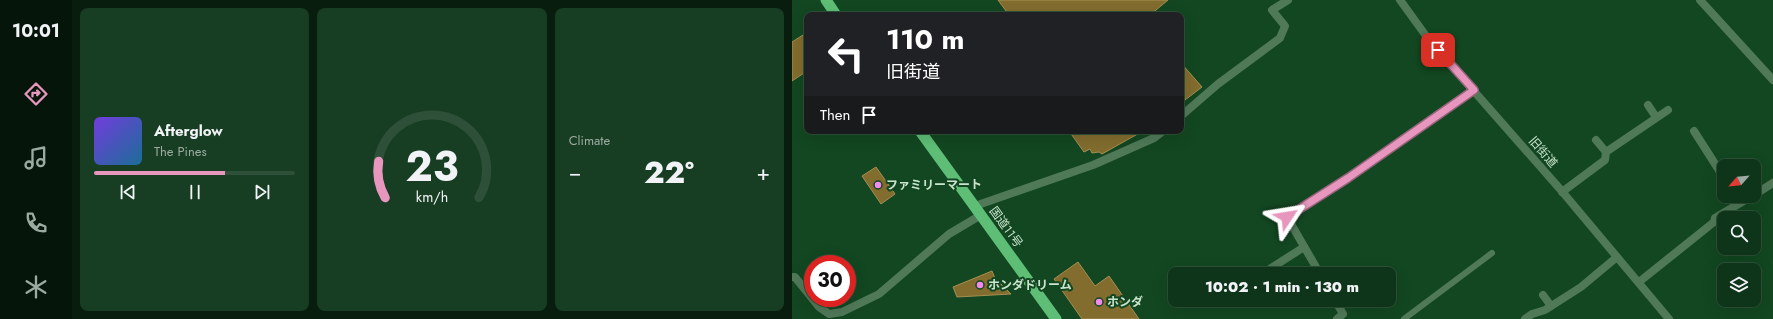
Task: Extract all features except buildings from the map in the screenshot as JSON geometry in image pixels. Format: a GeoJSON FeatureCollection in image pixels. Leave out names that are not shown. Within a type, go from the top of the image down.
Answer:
{"type":"FeatureCollection","features":[{"type":"Feature","properties":{"kind":"highway"},"geometry":{"type":"LineString","coordinates":[[826,0],[834,12]]}},
{"type":"Feature","properties":{"kind":"highway","name":"国道11号"},"geometry":{"type":"LineString","coordinates":[[922,134],[1056,319]]}},
{"type":"Feature","properties":{"kind":"street"},"geometry":{"type":"LineString","coordinates":[[1184,113],[1218,84],[1280,38],[1285,26],[1272,10],[1288,0]]}},
{"type":"Feature","properties":{"kind":"street","name":"旧街道"},"geometry":{"type":"LineString","coordinates":[[1400,0],[1429,40],[1562,192],[1669,319]]}},
{"type":"Feature","properties":{"kind":"street"},"geometry":{"type":"LineString","coordinates":[[1700,0],[1773,80]]}},
{"type":"Feature","properties":{"kind":"street"},"geometry":{"type":"LineString","coordinates":[[1316,267],[1287,217],[1348,178],[1474,90]]}},
{"type":"Feature","properties":{"kind":"street"},"geometry":{"type":"LineString","coordinates":[[1648,105],[1656,117]]}},
{"type":"Feature","properties":{"kind":"street"},"geometry":{"type":"LineString","coordinates":[[1606,152],[1668,110]]}},
{"type":"Feature","properties":{"kind":"street"},"geometry":{"type":"LineString","coordinates":[[1694,131],[1717,167]]}},
{"type":"Feature","properties":{"kind":"street"},"geometry":{"type":"LineString","coordinates":[[792,277],[795,277],[819,308],[829,314],[842,312],[879,294],[978,211],[1094,165],[1154,138],[1159,134]]}},
{"type":"Feature","properties":{"kind":"street"},"geometry":{"type":"LineString","coordinates":[[1562,192],[1605,160],[1606,152],[1596,140]]}},
{"type":"Feature","properties":{"kind":"street"},"geometry":{"type":"LineString","coordinates":[[1761,191],[1773,183]]}},
{"type":"Feature","properties":{"kind":"street"},"geometry":{"type":"LineString","coordinates":[[1639,282],[1714,222],[1715,218],[1734,203]]}},
{"type":"Feature","properties":{"kind":"street"},"geometry":{"type":"LineString","coordinates":[[1273,267],[1304,247]]}},
{"type":"Feature","properties":{"kind":"street"},"geometry":{"type":"LineString","coordinates":[[1526,319],[1532,314],[1545,310],[1581,287],[1617,257]]}},
{"type":"Feature","properties":{"kind":"street"},"geometry":{"type":"LineString","coordinates":[[1543,295],[1551,306]]}},
{"type":"Feature","properties":{"kind":"street"},"geometry":{"type":"LineString","coordinates":[[1338,307],[1343,317]]}},
{"type":"Feature","properties":{"kind":"lane"},"geometry":{"type":"LineString","coordinates":[[1404,319],[1492,253]]}},
{"type":"Feature","properties":{"kind":"place","name":"ファミリーマート"},"geometry":{"type":"Point","coordinates":[878,185]}},
{"type":"Feature","properties":{"kind":"place","name":"ホンダドリーム"},"geometry":{"type":"Point","coordinates":[980,285]}},
{"type":"Feature","properties":{"kind":"place","name":"ホンダ"},"geometry":{"type":"Point","coordinates":[1099,302]}},
{"type":"Feature","properties":{"kind":"route"},"geometry":{"type":"LineString","coordinates":[[1287,217],[1348,178],[1474,90],[1438,50]]}}]}
